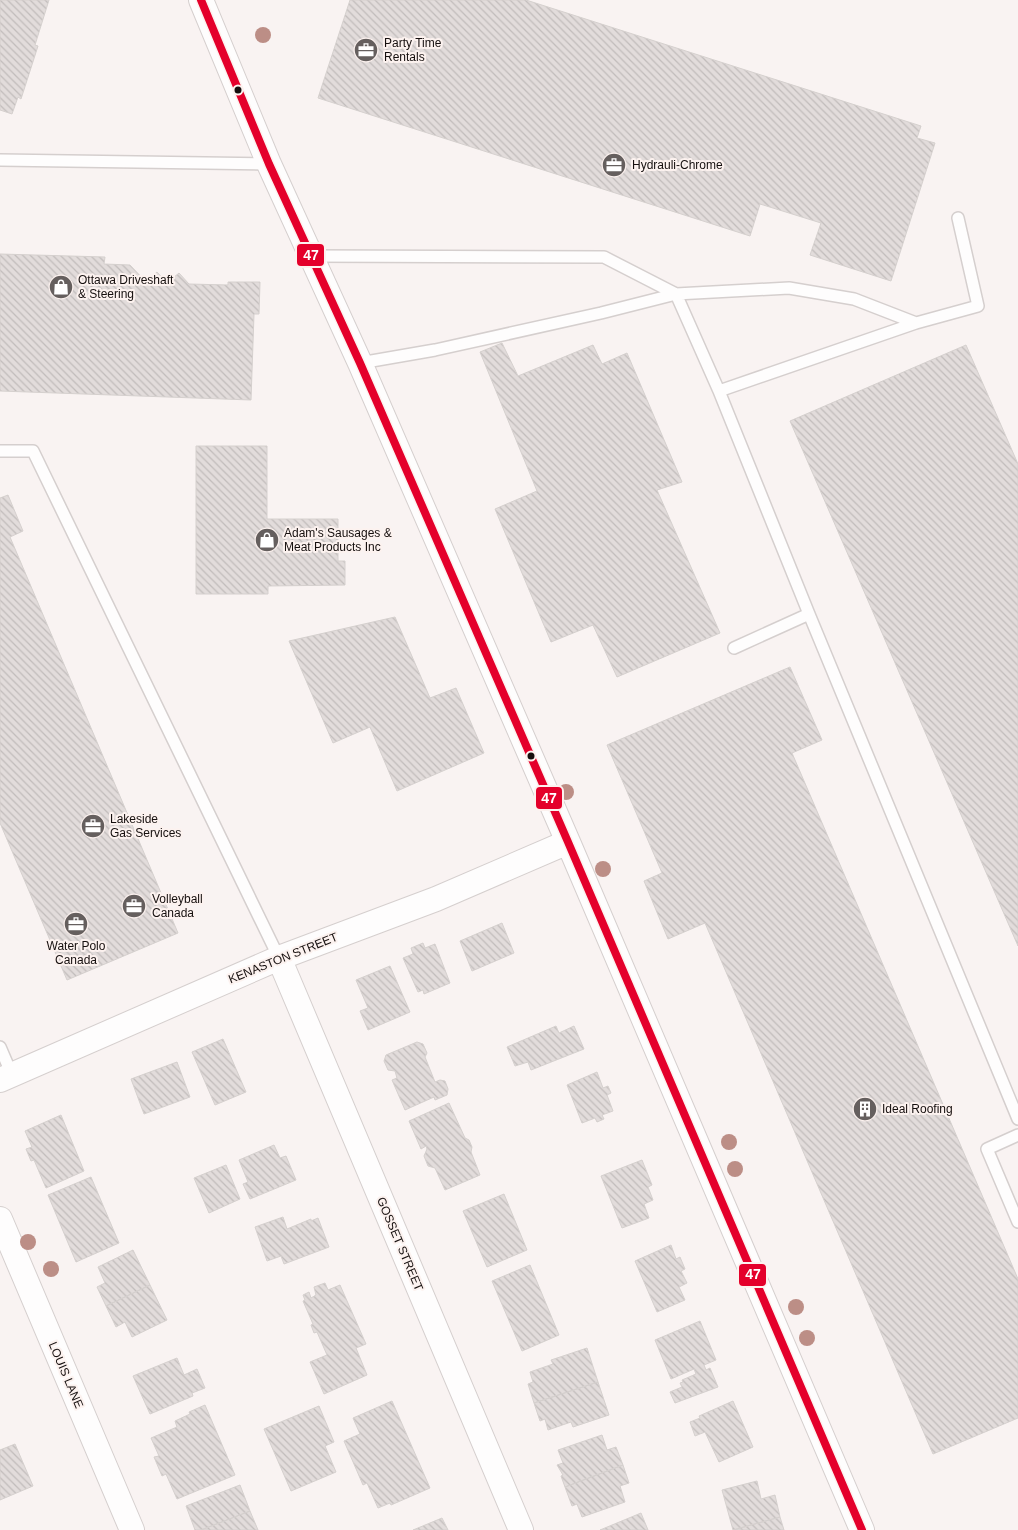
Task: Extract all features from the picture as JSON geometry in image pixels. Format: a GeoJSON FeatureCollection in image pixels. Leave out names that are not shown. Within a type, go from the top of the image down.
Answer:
{"type":"FeatureCollection","features":[{"type":"Feature","properties":{"kind":"street"},"geometry":{"type":"LineString","coordinates":[[201,0],[269,164],[360,363],[568,842],[862,1530]]}},
{"type":"Feature","properties":{"kind":"street","name":"KENASTON STREET"},"geometry":{"type":"LineString","coordinates":[[6,1077],[279,958],[436,899],[568,842]]}},
{"type":"Feature","properties":{"kind":"street","name":"GOSSET STREET"},"geometry":{"type":"LineString","coordinates":[[279,958],[521,1530]]}},
{"type":"Feature","properties":{"kind":"street","name":"LOUIS LANE"},"geometry":{"type":"LineString","coordinates":[[0,1219],[132,1530]]}},
{"type":"Feature","properties":{"kind":"lane"},"geometry":{"type":"LineString","coordinates":[[0,160],[269,164]]}},
{"type":"Feature","properties":{"kind":"lane"},"geometry":{"type":"LineString","coordinates":[[719,391],[916,323],[978,306],[958,218]]}},
{"type":"Feature","properties":{"kind":"lane"},"geometry":{"type":"LineString","coordinates":[[312,256],[604,257],[676,294],[719,391],[1018,1119]]}},
{"type":"Feature","properties":{"kind":"lane"},"geometry":{"type":"LineString","coordinates":[[360,363],[444,348],[601,313],[676,294],[789,288],[854,299],[916,323]]}},
{"type":"Feature","properties":{"kind":"lane"},"geometry":{"type":"LineString","coordinates":[[0,451],[33,451],[279,958]]}},
{"type":"Feature","properties":{"kind":"lane"},"geometry":{"type":"LineString","coordinates":[[734,648],[809,614]]}},
{"type":"Feature","properties":{"kind":"lane"},"geometry":{"type":"LineString","coordinates":[[0,1047],[6,1077]]}},
{"type":"Feature","properties":{"kind":"lane"},"geometry":{"type":"LineString","coordinates":[[1018,1135],[987,1148],[1018,1222]]}},
{"type":"Feature","properties":{"kind":"building"},"geometry":{"type":"Polygon","coordinates":[[[0,0],[49,0],[35,45],[38,46],[21,99],[18,97],[12,114],[0,110],[0,0]]]}},
{"type":"Feature","properties":{"kind":"building"},"geometry":{"type":"Polygon","coordinates":[[[350,0],[526,0],[921,126],[917,138],[935,143],[891,281],[810,255],[821,223],[760,204],[750,236],[318,98],[350,0]]]}},
{"type":"Feature","properties":{"kind":"building"},"geometry":{"type":"Polygon","coordinates":[[[0,254],[105,257],[104,264],[130,265],[146,282],[157,272],[167,283],[179,273],[189,284],[228,285],[228,282],[260,282],[259,314],[254,314],[251,400],[0,391],[0,254]]]}},
{"type":"Feature","properties":{"kind":"building"},"geometry":{"type":"Polygon","coordinates":[[[502,343],[518,376],[593,345],[602,364],[627,353],[682,482],[657,490],[720,633],[617,677],[593,625],[551,642],[495,509],[537,491],[480,352],[502,343]]]}},
{"type":"Feature","properties":{"kind":"building"},"geometry":{"type":"Polygon","coordinates":[[[966,345],[1018,464],[1018,946],[790,421],[966,345]]]}},
{"type":"Feature","properties":{"kind":"building","name":"Adam's Sausages & Meat Products Inc"},"geometry":{"type":"Polygon","coordinates":[[[196,446],[267,446],[267,519],[338,519],[338,561],[345,561],[345,585],[268,586],[268,594],[196,594],[196,446]]]}},
{"type":"Feature","properties":{"kind":"building"},"geometry":{"type":"Polygon","coordinates":[[[8,495],[23,531],[10,537],[178,933],[67,980],[0,823],[0,498],[8,495]]]}},
{"type":"Feature","properties":{"kind":"building"},"geometry":{"type":"Polygon","coordinates":[[[395,617],[430,698],[456,688],[484,753],[397,791],[370,727],[333,743],[289,641],[395,617]]]}},
{"type":"Feature","properties":{"kind":"building","name":"Ideal Roofing"},"geometry":{"type":"Polygon","coordinates":[[[790,667],[822,740],[792,753],[1018,1279],[1018,1418],[933,1454],[705,923],[668,939],[644,881],[662,873],[607,745],[790,667]]]}},
{"type":"Feature","properties":{"kind":"building"},"geometry":{"type":"Polygon","coordinates":[[[502,923],[514,953],[472,971],[460,941],[502,923]]]}},
{"type":"Feature","properties":{"kind":"building"},"geometry":{"type":"Polygon","coordinates":[[[423,943],[425,948],[435,944],[450,983],[424,994],[423,990],[418,992],[403,958],[413,954],[411,948],[423,943]]]}},
{"type":"Feature","properties":{"kind":"building"},"geometry":{"type":"Polygon","coordinates":[[[390,966],[410,1012],[368,1030],[360,1011],[368,1008],[356,980],[390,966]]]}},
{"type":"Feature","properties":{"kind":"building"},"geometry":{"type":"Polygon","coordinates":[[[556,1026],[559,1033],[574,1026],[584,1049],[531,1070],[528,1062],[515,1066],[507,1047],[556,1026]]]}},
{"type":"Feature","properties":{"kind":"building"},"geometry":{"type":"Polygon","coordinates":[[[223,1039],[246,1092],[215,1105],[192,1052],[223,1039]]]}},
{"type":"Feature","properties":{"kind":"building"},"geometry":{"type":"Polygon","coordinates":[[[417,1042],[423,1044],[427,1053],[425,1057],[435,1082],[445,1081],[448,1089],[447,1095],[435,1100],[434,1097],[405,1110],[392,1080],[397,1078],[395,1071],[388,1070],[384,1061],[386,1055],[417,1042]]]}},
{"type":"Feature","properties":{"kind":"building"},"geometry":{"type":"Polygon","coordinates":[[[177,1062],[190,1097],[144,1114],[131,1079],[177,1062]]]}},
{"type":"Feature","properties":{"kind":"building"},"geometry":{"type":"Polygon","coordinates":[[[597,1072],[603,1088],[608,1086],[611,1093],[607,1095],[613,1111],[602,1115],[604,1119],[597,1122],[595,1118],[582,1123],[567,1085],[597,1072]]]}},
{"type":"Feature","properties":{"kind":"building"},"geometry":{"type":"Polygon","coordinates":[[[449,1103],[465,1138],[469,1140],[472,1147],[471,1152],[480,1175],[445,1190],[435,1168],[428,1166],[424,1156],[427,1149],[426,1146],[421,1149],[409,1121],[449,1103]]]}},
{"type":"Feature","properties":{"kind":"building"},"geometry":{"type":"Polygon","coordinates":[[[61,1115],[84,1171],[46,1188],[34,1160],[31,1161],[26,1149],[32,1147],[25,1131],[61,1115]]]}},
{"type":"Feature","properties":{"kind":"building"},"geometry":{"type":"Polygon","coordinates":[[[274,1145],[280,1158],[286,1156],[296,1180],[250,1199],[243,1184],[248,1182],[239,1160],[274,1145]]]}},
{"type":"Feature","properties":{"kind":"building"},"geometry":{"type":"Polygon","coordinates":[[[642,1160],[652,1185],[648,1187],[653,1200],[644,1204],[649,1218],[622,1228],[601,1176],[642,1160]]]}},
{"type":"Feature","properties":{"kind":"building"},"geometry":{"type":"Polygon","coordinates":[[[226,1165],[240,1199],[209,1213],[194,1178],[226,1165]]]}},
{"type":"Feature","properties":{"kind":"building"},"geometry":{"type":"Polygon","coordinates":[[[91,1177],[119,1243],[76,1262],[48,1195],[91,1177]]]}},
{"type":"Feature","properties":{"kind":"building"},"geometry":{"type":"Polygon","coordinates":[[[504,1194],[527,1250],[487,1267],[463,1211],[504,1194]]]}},
{"type":"Feature","properties":{"kind":"building"},"geometry":{"type":"Polygon","coordinates":[[[283,1217],[287,1229],[318,1218],[329,1247],[284,1264],[281,1256],[267,1261],[255,1227],[283,1217]]]}},
{"type":"Feature","properties":{"kind":"building"},"geometry":{"type":"Polygon","coordinates":[[[671,1245],[676,1259],[680,1257],[685,1269],[681,1271],[687,1283],[679,1287],[685,1300],[657,1312],[635,1261],[671,1245]]]}},
{"type":"Feature","properties":{"kind":"building"},"geometry":{"type":"Polygon","coordinates":[[[133,1250],[150,1285],[106,1306],[97,1287],[105,1283],[98,1267],[133,1250]]]}},
{"type":"Feature","properties":{"kind":"building"},"geometry":{"type":"Polygon","coordinates":[[[530,1265],[559,1335],[522,1351],[492,1281],[530,1265]]]}},
{"type":"Feature","properties":{"kind":"building"},"geometry":{"type":"Polygon","coordinates":[[[325,1283],[328,1290],[340,1285],[366,1344],[356,1348],[367,1375],[324,1394],[310,1362],[327,1355],[317,1332],[314,1333],[311,1325],[313,1324],[303,1301],[305,1300],[303,1295],[309,1292],[311,1298],[316,1295],[314,1287],[325,1283]]]}},
{"type":"Feature","properties":{"kind":"building"},"geometry":{"type":"Polygon","coordinates":[[[150,1285],[167,1320],[132,1337],[125,1322],[116,1327],[106,1306],[150,1285]]]}},
{"type":"Feature","properties":{"kind":"building"},"geometry":{"type":"Polygon","coordinates":[[[700,1321],[716,1360],[704,1365],[706,1370],[710,1368],[718,1387],[675,1403],[670,1392],[682,1387],[680,1383],[683,1382],[682,1380],[696,1374],[694,1369],[671,1379],[655,1340],[700,1321]]]}},
{"type":"Feature","properties":{"kind":"building"},"geometry":{"type":"Polygon","coordinates":[[[587,1348],[598,1382],[534,1403],[528,1384],[533,1382],[530,1372],[553,1364],[551,1360],[587,1348]]]}},
{"type":"Feature","properties":{"kind":"building"},"geometry":{"type":"Polygon","coordinates":[[[177,1358],[184,1375],[197,1369],[205,1388],[192,1393],[193,1396],[150,1414],[133,1376],[177,1358]]]}},
{"type":"Feature","properties":{"kind":"building"},"geometry":{"type":"Polygon","coordinates":[[[598,1382],[609,1415],[573,1427],[571,1422],[548,1430],[545,1419],[540,1421],[534,1403],[598,1382]]]}},
{"type":"Feature","properties":{"kind":"building"},"geometry":{"type":"Polygon","coordinates":[[[392,1401],[430,1488],[391,1505],[390,1503],[378,1508],[367,1483],[363,1485],[344,1441],[360,1434],[353,1418],[392,1401]]]}},
{"type":"Feature","properties":{"kind":"building"},"geometry":{"type":"Polygon","coordinates":[[[733,1401],[753,1447],[719,1462],[705,1432],[695,1436],[690,1422],[733,1401]]]}},
{"type":"Feature","properties":{"kind":"building"},"geometry":{"type":"Polygon","coordinates":[[[205,1405],[235,1475],[177,1499],[166,1474],[162,1476],[154,1457],[159,1456],[151,1438],[177,1427],[175,1421],[205,1405]]]}},
{"type":"Feature","properties":{"kind":"building"},"geometry":{"type":"Polygon","coordinates":[[[319,1406],[334,1442],[325,1446],[336,1472],[291,1491],[264,1429],[319,1406]]]}},
{"type":"Feature","properties":{"kind":"building"},"geometry":{"type":"Polygon","coordinates":[[[602,1435],[607,1450],[616,1447],[623,1465],[565,1487],[561,1476],[563,1475],[557,1465],[563,1463],[558,1450],[602,1435]]]}},
{"type":"Feature","properties":{"kind":"building"},"geometry":{"type":"Polygon","coordinates":[[[15,1444],[33,1486],[0,1500],[0,1450],[15,1444]]]}},
{"type":"Feature","properties":{"kind":"building"},"geometry":{"type":"Polygon","coordinates":[[[623,1465],[629,1483],[620,1486],[625,1502],[582,1517],[577,1504],[572,1506],[565,1487],[623,1465]]]}},
{"type":"Feature","properties":{"kind":"building"},"geometry":{"type":"Polygon","coordinates":[[[757,1481],[761,1499],[775,1495],[780,1517],[733,1530],[722,1490],[757,1481]]]}},
{"type":"Feature","properties":{"kind":"building"},"geometry":{"type":"Polygon","coordinates":[[[240,1485],[250,1511],[201,1530],[195,1530],[186,1506],[240,1485]]]}},
{"type":"Feature","properties":{"kind":"building"},"geometry":{"type":"Polygon","coordinates":[[[250,1511],[258,1530],[201,1530],[250,1511]]]}},
{"type":"Feature","properties":{"kind":"building"},"geometry":{"type":"Polygon","coordinates":[[[641,1513],[648,1530],[600,1530],[641,1513]]]}},
{"type":"Feature","properties":{"kind":"building"},"geometry":{"type":"Polygon","coordinates":[[[780,1517],[784,1530],[733,1530],[780,1517]]]}},
{"type":"Feature","properties":{"kind":"building"},"geometry":{"type":"Polygon","coordinates":[[[442,1518],[448,1530],[413,1530],[442,1518]]]}},
{"type":"Feature","properties":{"kind":"transit line","name":"47"},"geometry":{"type":"LineString","coordinates":[[201,0],[269,164],[360,363],[568,842],[862,1530]]}},
{"type":"Feature","properties":{"kind":"place","name":"Party Time Rentals"},"geometry":{"type":"Point","coordinates":[366,50]}},
{"type":"Feature","properties":{"kind":"place","name":"Hydrauli-Chrome"},"geometry":{"type":"Point","coordinates":[614,165]}},
{"type":"Feature","properties":{"kind":"place","name":"Ottawa Driveshaft & Steering"},"geometry":{"type":"Point","coordinates":[61,287]}},
{"type":"Feature","properties":{"kind":"place","name":"Adam's Sausages & Meat Products Inc"},"geometry":{"type":"Point","coordinates":[267,540]}},
{"type":"Feature","properties":{"kind":"place","name":"Lakeside Gas Services"},"geometry":{"type":"Point","coordinates":[93,826]}},
{"type":"Feature","properties":{"kind":"place","name":"Volleyball Canada"},"geometry":{"type":"Point","coordinates":[134,906]}},
{"type":"Feature","properties":{"kind":"place","name":"Water Polo Canada"},"geometry":{"type":"Point","coordinates":[76,924]}},
{"type":"Feature","properties":{"kind":"place","name":"Ideal Roofing"},"geometry":{"type":"Point","coordinates":[865,1109]}}]}
